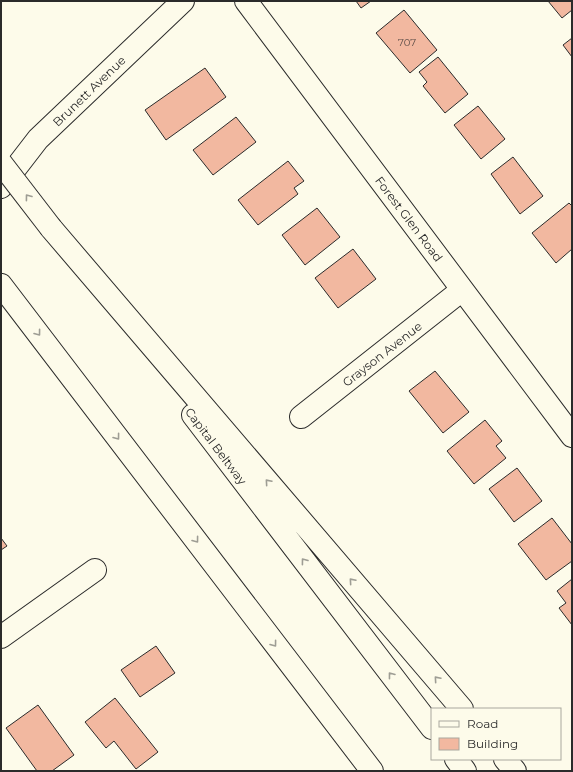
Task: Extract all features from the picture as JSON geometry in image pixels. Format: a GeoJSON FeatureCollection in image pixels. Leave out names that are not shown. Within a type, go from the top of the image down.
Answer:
{"type":"FeatureCollection","features":[{"type":"Feature","properties":{"kind":"main road","name":"Brunett Avenue"},"geometry":{"type":"LineString","coordinates":[[1,186],[38,139],[183,1]]}},
{"type":"Feature","properties":{"kind":"main road","name":"Forest Glen Road"},"geometry":{"type":"LineString","coordinates":[[246,1],[572,436]]}},
{"type":"Feature","properties":{"kind":"main road","name":"Capital Beltway"},"geometry":{"type":"LineString","coordinates":[[1,162],[431,727]]}},
{"type":"Feature","properties":{"kind":"main road"},"geometry":{"type":"LineString","coordinates":[[51,228],[461,708]]}},
{"type":"Feature","properties":{"kind":"main road"},"geometry":{"type":"LineString","coordinates":[[1,285],[372,771]]}},
{"type":"Feature","properties":{"kind":"main road","name":"Grayson Avenue"},"geometry":{"type":"LineString","coordinates":[[301,417],[462,290]]}},
{"type":"Feature","properties":{"kind":"main road"},"geometry":{"type":"LineString","coordinates":[[1,637],[95,570]]}},
{"type":"Feature","properties":{"kind":"main road"},"geometry":{"type":"LineString","coordinates":[[308,688],[360,771]]}},
{"type":"Feature","properties":{"kind":"main road"},"geometry":{"type":"LineString","coordinates":[[457,760],[465,771]]}},
{"type":"Feature","properties":{"kind":"main road"},"geometry":{"type":"LineString","coordinates":[[506,760],[515,771]]}},
{"type":"Feature","properties":{"kind":"building"},"geometry":{"type":"Polygon","coordinates":[[[356,1],[371,1],[361,8],[356,1]]]}},
{"type":"Feature","properties":{"kind":"building"},"geometry":{"type":"Polygon","coordinates":[[[548,1],[572,1],[572,10],[562,18],[548,1]]]}},
{"type":"Feature","properties":{"kind":"building"},"geometry":{"type":"Polygon","coordinates":[[[404,10],[437,50],[410,73],[376,33],[404,10]]]}},
{"type":"Feature","properties":{"kind":"building"},"geometry":{"type":"Polygon","coordinates":[[[572,38],[572,57],[563,45],[572,38]]]}},
{"type":"Feature","properties":{"kind":"building"},"geometry":{"type":"Polygon","coordinates":[[[438,57],[468,94],[445,113],[423,86],[427,82],[419,72],[438,57]]]}},
{"type":"Feature","properties":{"kind":"building"},"geometry":{"type":"Polygon","coordinates":[[[205,68],[226,97],[166,140],[145,110],[205,68]]]}},
{"type":"Feature","properties":{"kind":"building"},"geometry":{"type":"Polygon","coordinates":[[[478,106],[505,139],[481,159],[454,125],[478,106]]]}},
{"type":"Feature","properties":{"kind":"building"},"geometry":{"type":"Polygon","coordinates":[[[236,117],[256,142],[213,175],[193,150],[236,117]]]}},
{"type":"Feature","properties":{"kind":"building"},"geometry":{"type":"Polygon","coordinates":[[[513,157],[543,196],[520,214],[491,174],[513,157]]]}},
{"type":"Feature","properties":{"kind":"building"},"geometry":{"type":"Polygon","coordinates":[[[288,161],[304,181],[294,188],[298,194],[258,225],[238,200],[288,161]]]}},
{"type":"Feature","properties":{"kind":"building"},"geometry":{"type":"Polygon","coordinates":[[[569,203],[572,206],[572,249],[556,263],[532,233],[569,203]]]}},
{"type":"Feature","properties":{"kind":"building"},"geometry":{"type":"Polygon","coordinates":[[[317,208],[340,237],[305,265],[282,235],[317,208]]]}},
{"type":"Feature","properties":{"kind":"building"},"geometry":{"type":"Polygon","coordinates":[[[353,249],[376,279],[338,308],[315,278],[353,249]]]}},
{"type":"Feature","properties":{"kind":"building"},"geometry":{"type":"Polygon","coordinates":[[[435,371],[469,412],[443,433],[409,391],[435,371]]]}},
{"type":"Feature","properties":{"kind":"building"},"geometry":{"type":"Polygon","coordinates":[[[485,420],[502,441],[496,446],[506,458],[474,484],[447,451],[485,420]]]}},
{"type":"Feature","properties":{"kind":"building"},"geometry":{"type":"Polygon","coordinates":[[[517,468],[542,501],[514,522],[489,489],[517,468]]]}},
{"type":"Feature","properties":{"kind":"building"},"geometry":{"type":"Polygon","coordinates":[[[552,518],[572,544],[572,561],[546,580],[518,544],[552,518]]]}},
{"type":"Feature","properties":{"kind":"building"},"geometry":{"type":"Polygon","coordinates":[[[1,538],[7,546],[1,550],[1,538]]]}},
{"type":"Feature","properties":{"kind":"building"},"geometry":{"type":"Polygon","coordinates":[[[572,579],[572,625],[559,608],[566,603],[557,591],[572,579]]]}},
{"type":"Feature","properties":{"kind":"building"},"geometry":{"type":"Polygon","coordinates":[[[156,646],[175,673],[140,697],[121,670],[156,646]]]}},
{"type":"Feature","properties":{"kind":"building"},"geometry":{"type":"Polygon","coordinates":[[[115,698],[158,752],[136,769],[114,741],[106,748],[85,722],[115,698]]]}},
{"type":"Feature","properties":{"kind":"building"},"geometry":{"type":"Polygon","coordinates":[[[38,705],[74,755],[52,771],[37,771],[6,728],[38,705]]]}}]}
